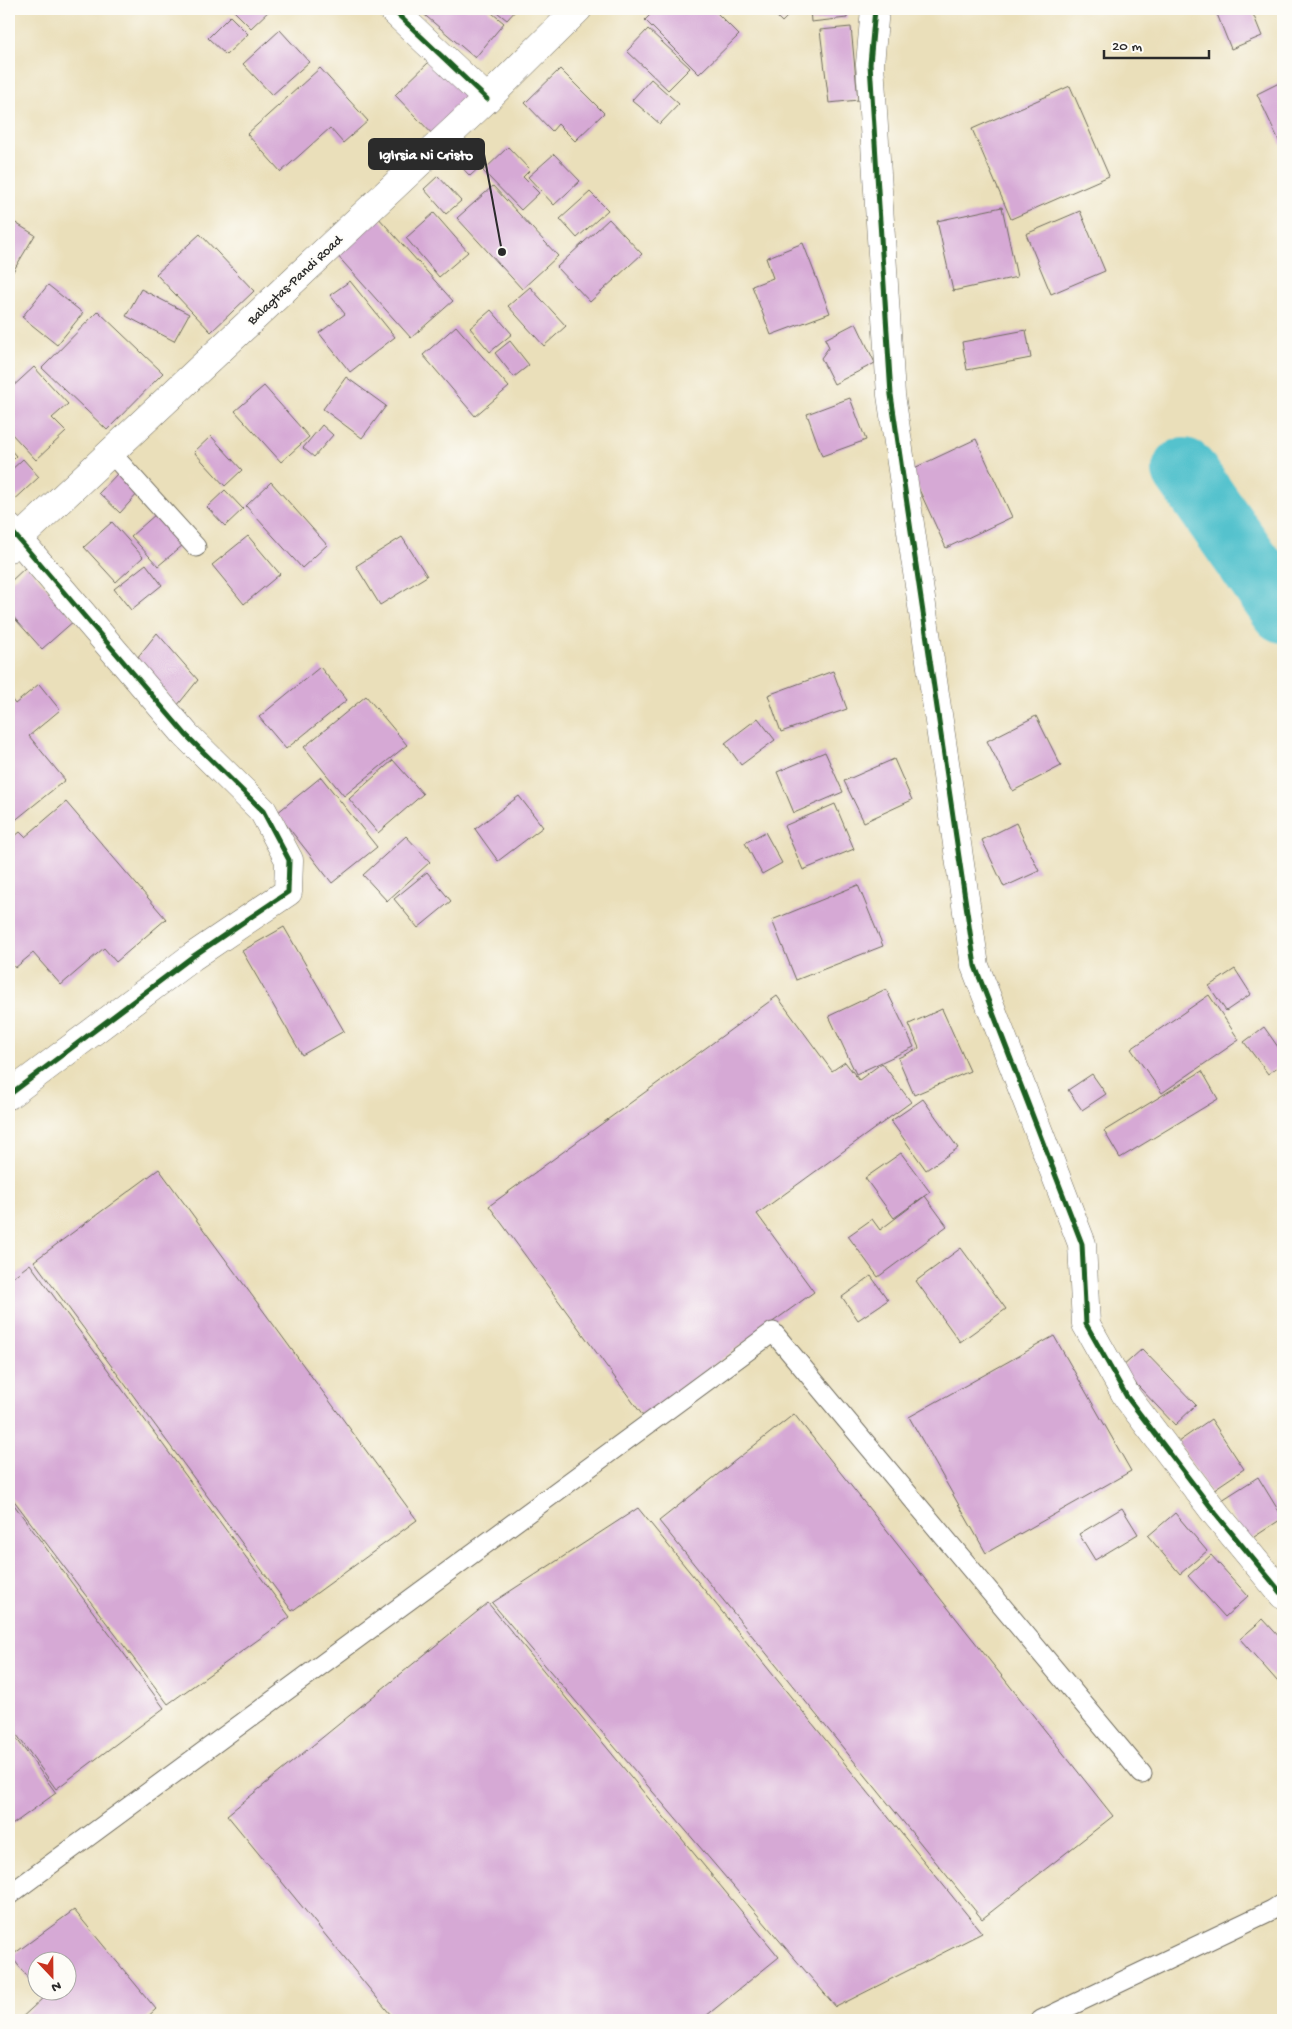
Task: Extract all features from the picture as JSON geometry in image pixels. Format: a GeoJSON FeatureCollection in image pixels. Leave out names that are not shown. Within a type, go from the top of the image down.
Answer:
{"type":"FeatureCollection","features":[{"type":"Feature","properties":{"kind":"street"},"geometry":{"type":"LineString","coordinates":[[392,9],[487,99]]}},
{"type":"Feature","properties":{"kind":"street","name":"Balagtas-Pandi Road"},"geometry":{"type":"LineString","coordinates":[[12,538],[110,452],[487,99],[578,9]]}},
{"type":"Feature","properties":{"kind":"street"},"geometry":{"type":"LineString","coordinates":[[875,9],[870,64],[891,395],[975,966],[1082,1244],[1086,1324],[1127,1397],[1216,1514],[1283,1595]]}},
{"type":"Feature","properties":{"kind":"street"},"geometry":{"type":"LineString","coordinates":[[9,1095],[192,957],[288,892],[289,860],[263,811],[186,735],[12,538]]}},
{"type":"Feature","properties":{"kind":"lane"},"geometry":{"type":"LineString","coordinates":[[110,452],[196,547]]}},
{"type":"Feature","properties":{"kind":"lane"},"geometry":{"type":"LineString","coordinates":[[9,1895],[773,1332],[1142,1774]]}},
{"type":"Feature","properties":{"kind":"lane"},"geometry":{"type":"LineString","coordinates":[[1041,2020],[1272,1910],[1283,1903]]}},
{"type":"Feature","properties":{"kind":"building"},"geometry":{"type":"Polygon","coordinates":[[[232,9],[271,9],[251,28],[232,9]]]}},
{"type":"Feature","properties":{"kind":"building"},"geometry":{"type":"Polygon","coordinates":[[[422,9],[487,9],[504,23],[475,58],[420,11],[422,9]]]}},
{"type":"Feature","properties":{"kind":"building"},"geometry":{"type":"Polygon","coordinates":[[[493,9],[517,9],[507,20],[493,9]]]}},
{"type":"Feature","properties":{"kind":"building"},"geometry":{"type":"Polygon","coordinates":[[[656,9],[713,9],[739,35],[699,74],[645,20],[656,9]]]}},
{"type":"Feature","properties":{"kind":"building"},"geometry":{"type":"Polygon","coordinates":[[[778,9],[795,9],[782,22],[773,13],[778,9]]]}},
{"type":"Feature","properties":{"kind":"building"},"geometry":{"type":"Polygon","coordinates":[[[810,9],[847,9],[847,18],[811,22],[810,9]]]}},
{"type":"Feature","properties":{"kind":"building"},"geometry":{"type":"Polygon","coordinates":[[[1215,9],[1251,9],[1262,36],[1231,49],[1215,9]]]}},
{"type":"Feature","properties":{"kind":"building"},"geometry":{"type":"Polygon","coordinates":[[[230,16],[248,34],[226,55],[208,38],[230,16]]]}},
{"type":"Feature","properties":{"kind":"building"},"geometry":{"type":"Polygon","coordinates":[[[851,27],[858,100],[829,103],[820,30],[851,27]]]}},
{"type":"Feature","properties":{"kind":"building"},"geometry":{"type":"Polygon","coordinates":[[[648,29],[690,68],[668,90],[627,51],[648,29]]]}},
{"type":"Feature","properties":{"kind":"building"},"geometry":{"type":"Polygon","coordinates":[[[280,30],[309,62],[272,95],[243,64],[280,30]]]}},
{"type":"Feature","properties":{"kind":"building"},"geometry":{"type":"Polygon","coordinates":[[[432,59],[475,103],[438,140],[395,95],[432,59]]]}},
{"type":"Feature","properties":{"kind":"building"},"geometry":{"type":"Polygon","coordinates":[[[320,68],[368,121],[343,143],[330,128],[281,172],[247,134],[320,68]]]}},
{"type":"Feature","properties":{"kind":"building"},"geometry":{"type":"Polygon","coordinates":[[[560,69],[604,113],[575,141],[558,124],[552,131],[525,103],[560,69]]]}},
{"type":"Feature","properties":{"kind":"building"},"geometry":{"type":"Polygon","coordinates":[[[651,79],[679,104],[660,124],[632,100],[651,79]]]}},
{"type":"Feature","properties":{"kind":"building"},"geometry":{"type":"Polygon","coordinates":[[[1283,81],[1283,144],[1281,145],[1257,94],[1283,81]]]}},
{"type":"Feature","properties":{"kind":"building"},"geometry":{"type":"Polygon","coordinates":[[[1070,86],[1109,176],[1011,219],[972,129],[1070,86]]]}},
{"type":"Feature","properties":{"kind":"building"},"geometry":{"type":"Polygon","coordinates":[[[467,145],[484,163],[470,176],[452,157],[467,145]]]}},
{"type":"Feature","properties":{"kind":"building"},"geometry":{"type":"Polygon","coordinates":[[[508,147],[530,170],[523,177],[539,193],[521,210],[483,171],[508,147]]]}},
{"type":"Feature","properties":{"kind":"building"},"geometry":{"type":"Polygon","coordinates":[[[554,154],[580,181],[554,205],[528,177],[554,154]]]}},
{"type":"Feature","properties":{"kind":"building"},"geometry":{"type":"Polygon","coordinates":[[[438,176],[461,201],[446,214],[424,189],[438,176]]]}},
{"type":"Feature","properties":{"kind":"building"},"geometry":{"type":"Polygon","coordinates":[[[493,186],[558,256],[522,289],[457,218],[493,186]]]}},
{"type":"Feature","properties":{"kind":"building"},"geometry":{"type":"Polygon","coordinates":[[[590,192],[608,210],[577,238],[560,219],[590,192]]]}},
{"type":"Feature","properties":{"kind":"building"},"geometry":{"type":"Polygon","coordinates":[[[1002,207],[1017,277],[953,291],[937,221],[1002,207]]]}},
{"type":"Feature","properties":{"kind":"building"},"geometry":{"type":"Polygon","coordinates":[[[1080,211],[1105,271],[1051,294],[1026,234],[1080,211]]]}},
{"type":"Feature","properties":{"kind":"building"},"geometry":{"type":"Polygon","coordinates":[[[434,213],[468,252],[439,277],[406,238],[434,213]]]}},
{"type":"Feature","properties":{"kind":"building"},"geometry":{"type":"Polygon","coordinates":[[[377,216],[453,301],[411,338],[335,253],[377,216]]]}},
{"type":"Feature","properties":{"kind":"building"},"geometry":{"type":"Polygon","coordinates":[[[9,219],[35,235],[9,278],[9,219]]]}},
{"type":"Feature","properties":{"kind":"building"},"geometry":{"type":"Polygon","coordinates":[[[609,219],[642,254],[590,302],[557,267],[609,219]]]}},
{"type":"Feature","properties":{"kind":"building"},"geometry":{"type":"Polygon","coordinates":[[[200,234],[254,291],[211,332],[156,274],[200,234]]]}},
{"type":"Feature","properties":{"kind":"building"},"geometry":{"type":"Polygon","coordinates":[[[803,243],[830,313],[771,335],[752,286],[773,278],[766,258],[803,243]]]}},
{"type":"Feature","properties":{"kind":"building"},"geometry":{"type":"Polygon","coordinates":[[[350,281],[395,337],[350,372],[319,333],[345,314],[330,295],[350,281]]]}},
{"type":"Feature","properties":{"kind":"building"},"geometry":{"type":"Polygon","coordinates":[[[48,285],[83,313],[57,345],[22,317],[48,285]]]}},
{"type":"Feature","properties":{"kind":"building"},"geometry":{"type":"Polygon","coordinates":[[[530,287],[566,326],[544,346],[508,306],[530,287]]]}},
{"type":"Feature","properties":{"kind":"building"},"geometry":{"type":"Polygon","coordinates":[[[141,289],[189,314],[174,341],[126,316],[141,289]]]}},
{"type":"Feature","properties":{"kind":"building"},"geometry":{"type":"Polygon","coordinates":[[[491,310],[512,334],[490,352],[470,328],[491,310]]]}},
{"type":"Feature","properties":{"kind":"building"},"geometry":{"type":"Polygon","coordinates":[[[98,311],[163,373],[107,430],[42,368],[98,311]]]}},
{"type":"Feature","properties":{"kind":"building"},"geometry":{"type":"Polygon","coordinates":[[[856,323],[875,363],[834,384],[821,358],[829,347],[825,339],[856,323]]]}},
{"type":"Feature","properties":{"kind":"building"},"geometry":{"type":"Polygon","coordinates":[[[456,326],[509,387],[475,416],[423,355],[456,326]]]}},
{"type":"Feature","properties":{"kind":"building"},"geometry":{"type":"Polygon","coordinates":[[[1026,330],[1031,358],[967,370],[962,342],[1026,330]]]}},
{"type":"Feature","properties":{"kind":"building"},"geometry":{"type":"Polygon","coordinates":[[[510,341],[529,365],[514,377],[495,353],[510,341]]]}},
{"type":"Feature","properties":{"kind":"building"},"geometry":{"type":"Polygon","coordinates":[[[34,367],[68,404],[52,418],[66,432],[36,460],[9,431],[9,390],[34,367]]]}},
{"type":"Feature","properties":{"kind":"building"},"geometry":{"type":"Polygon","coordinates":[[[346,377],[386,406],[362,438],[323,409],[346,377]]]}},
{"type":"Feature","properties":{"kind":"building"},"geometry":{"type":"Polygon","coordinates":[[[264,386],[309,437],[281,462],[235,411],[264,386]]]}},
{"type":"Feature","properties":{"kind":"building"},"geometry":{"type":"Polygon","coordinates":[[[850,398],[866,440],[822,456],[807,414],[850,398]]]}},
{"type":"Feature","properties":{"kind":"building"},"geometry":{"type":"Polygon","coordinates":[[[322,425],[333,435],[314,457],[303,448],[322,425]]]}},
{"type":"Feature","properties":{"kind":"building"},"geometry":{"type":"Polygon","coordinates":[[[211,436],[242,470],[225,486],[194,452],[211,436]]]}},
{"type":"Feature","properties":{"kind":"building"},"geometry":{"type":"Polygon","coordinates":[[[976,439],[1012,517],[946,548],[910,470],[976,439]]]}},
{"type":"Feature","properties":{"kind":"building"},"geometry":{"type":"Polygon","coordinates":[[[9,448],[16,456],[9,463],[9,448]]]}},
{"type":"Feature","properties":{"kind":"building"},"geometry":{"type":"Polygon","coordinates":[[[23,459],[39,477],[9,505],[9,472],[23,459]]]}},
{"type":"Feature","properties":{"kind":"building"},"geometry":{"type":"Polygon","coordinates":[[[119,472],[139,492],[120,513],[99,493],[119,472]]]}},
{"type":"Feature","properties":{"kind":"building"},"geometry":{"type":"Polygon","coordinates":[[[271,482],[327,545],[302,568],[246,506],[271,482]]]}},
{"type":"Feature","properties":{"kind":"building"},"geometry":{"type":"Polygon","coordinates":[[[225,490],[243,509],[225,526],[207,507],[225,490]]]}},
{"type":"Feature","properties":{"kind":"building"},"geometry":{"type":"Polygon","coordinates":[[[156,514],[183,545],[158,566],[131,536],[156,514]]]}},
{"type":"Feature","properties":{"kind":"building"},"geometry":{"type":"Polygon","coordinates":[[[112,522],[143,557],[116,582],[84,547],[112,522]]]}},
{"type":"Feature","properties":{"kind":"building"},"geometry":{"type":"Polygon","coordinates":[[[248,536],[280,574],[244,604],[212,565],[248,536]]]}},
{"type":"Feature","properties":{"kind":"building"},"geometry":{"type":"Polygon","coordinates":[[[402,537],[427,576],[380,605],[356,566],[402,537]]]}},
{"type":"Feature","properties":{"kind":"building"},"geometry":{"type":"Polygon","coordinates":[[[146,564],[162,585],[131,610],[114,589],[146,564]]]}},
{"type":"Feature","properties":{"kind":"building"},"geometry":{"type":"Polygon","coordinates":[[[27,566],[75,620],[42,649],[9,612],[9,583],[27,566]]]}},
{"type":"Feature","properties":{"kind":"building"},"geometry":{"type":"Polygon","coordinates":[[[157,633],[198,680],[177,706],[137,658],[157,633]]]}},
{"type":"Feature","properties":{"kind":"building"},"geometry":{"type":"Polygon","coordinates":[[[320,667],[347,700],[286,749],[259,717],[320,667]]]}},
{"type":"Feature","properties":{"kind":"building"},"geometry":{"type":"Polygon","coordinates":[[[833,671],[847,709],[781,732],[768,695],[833,671]]]}},
{"type":"Feature","properties":{"kind":"building"},"geometry":{"type":"Polygon","coordinates":[[[39,684],[60,710],[29,736],[65,780],[13,822],[9,817],[9,696],[15,704],[39,684]]]}},
{"type":"Feature","properties":{"kind":"building"},"geometry":{"type":"Polygon","coordinates":[[[366,696],[407,745],[344,796],[304,747],[366,696]]]}},
{"type":"Feature","properties":{"kind":"building"},"geometry":{"type":"Polygon","coordinates":[[[1036,716],[1061,766],[1013,791],[987,741],[1036,716]]]}},
{"type":"Feature","properties":{"kind":"building"},"geometry":{"type":"Polygon","coordinates":[[[758,718],[775,740],[741,765],[725,743],[758,718]]]}},
{"type":"Feature","properties":{"kind":"building"},"geometry":{"type":"Polygon","coordinates":[[[825,752],[843,792],[794,813],[777,772],[825,752]]]}},
{"type":"Feature","properties":{"kind":"building"},"geometry":{"type":"Polygon","coordinates":[[[894,759],[912,800],[864,822],[844,781],[894,759]]]}},
{"type":"Feature","properties":{"kind":"building"},"geometry":{"type":"Polygon","coordinates":[[[393,760],[423,794],[378,833],[349,799],[393,760]]]}},
{"type":"Feature","properties":{"kind":"building"},"geometry":{"type":"Polygon","coordinates":[[[321,777],[377,847],[332,883],[277,813],[321,777]]]}},
{"type":"Feature","properties":{"kind":"building"},"geometry":{"type":"Polygon","coordinates":[[[519,796],[543,827],[498,861],[475,829],[519,796]]]}},
{"type":"Feature","properties":{"kind":"building"},"geometry":{"type":"Polygon","coordinates":[[[66,802],[166,919],[116,962],[104,948],[61,985],[33,953],[15,968],[9,960],[9,841],[20,832],[25,837],[66,802]]]}},
{"type":"Feature","properties":{"kind":"building"},"geometry":{"type":"Polygon","coordinates":[[[835,804],[854,849],[803,870],[784,826],[835,804]]]}},
{"type":"Feature","properties":{"kind":"building"},"geometry":{"type":"Polygon","coordinates":[[[1016,823],[1039,871],[1004,887],[982,840],[1016,823]]]}},
{"type":"Feature","properties":{"kind":"building"},"geometry":{"type":"Polygon","coordinates":[[[765,832],[782,863],[762,874],[745,843],[765,832]]]}},
{"type":"Feature","properties":{"kind":"building"},"geometry":{"type":"Polygon","coordinates":[[[406,836],[430,862],[387,901],[363,875],[406,836]]]}},
{"type":"Feature","properties":{"kind":"building"},"geometry":{"type":"Polygon","coordinates":[[[427,872],[451,901],[418,928],[394,899],[427,872]]]}},
{"type":"Feature","properties":{"kind":"building"},"geometry":{"type":"Polygon","coordinates":[[[858,885],[883,946],[796,980],[772,920],[858,885]]]}},
{"type":"Feature","properties":{"kind":"building"},"geometry":{"type":"Polygon","coordinates":[[[284,927],[344,1031],[302,1055],[242,951],[284,927]]]}},
{"type":"Feature","properties":{"kind":"building"},"geometry":{"type":"Polygon","coordinates":[[[1235,969],[1251,994],[1226,1011],[1209,986],[1235,969]]]}},
{"type":"Feature","properties":{"kind":"building"},"geometry":{"type":"Polygon","coordinates":[[[886,989],[914,1047],[856,1074],[829,1016],[886,989]]]}},
{"type":"Feature","properties":{"kind":"building"},"geometry":{"type":"Polygon","coordinates":[[[1209,995],[1239,1040],[1162,1093],[1131,1049],[1209,995]]]}},
{"type":"Feature","properties":{"kind":"building"},"geometry":{"type":"Polygon","coordinates":[[[777,996],[832,1071],[845,1062],[859,1080],[882,1063],[911,1102],[757,1214],[814,1292],[643,1416],[489,1206],[777,996]]]}},
{"type":"Feature","properties":{"kind":"building"},"geometry":{"type":"Polygon","coordinates":[[[942,1009],[970,1071],[914,1095],[898,1058],[919,1048],[909,1024],[942,1009]]]}},
{"type":"Feature","properties":{"kind":"building"},"geometry":{"type":"Polygon","coordinates":[[[1264,1027],[1283,1054],[1283,1063],[1268,1074],[1244,1042],[1264,1027]]]}},
{"type":"Feature","properties":{"kind":"building"},"geometry":{"type":"Polygon","coordinates":[[[1202,1071],[1218,1099],[1120,1158],[1104,1131],[1202,1071]]]}},
{"type":"Feature","properties":{"kind":"building"},"geometry":{"type":"Polygon","coordinates":[[[1092,1074],[1106,1094],[1082,1110],[1068,1090],[1092,1074]]]}},
{"type":"Feature","properties":{"kind":"building"},"geometry":{"type":"Polygon","coordinates":[[[923,1099],[958,1148],[926,1170],[891,1121],[923,1099]]]}},
{"type":"Feature","properties":{"kind":"building"},"geometry":{"type":"Polygon","coordinates":[[[901,1153],[930,1192],[894,1218],[865,1178],[901,1153]]]}},
{"type":"Feature","properties":{"kind":"building"},"geometry":{"type":"Polygon","coordinates":[[[159,1169],[417,1520],[292,1611],[34,1261],[159,1169]]]}},
{"type":"Feature","properties":{"kind":"building"},"geometry":{"type":"Polygon","coordinates":[[[925,1196],[947,1226],[878,1277],[848,1236],[872,1219],[880,1230],[925,1196]]]}},
{"type":"Feature","properties":{"kind":"building"},"geometry":{"type":"Polygon","coordinates":[[[961,1248],[1006,1309],[960,1342],[916,1281],[961,1248]]]}},
{"type":"Feature","properties":{"kind":"building"},"geometry":{"type":"Polygon","coordinates":[[[30,1264],[290,1617],[168,1704],[9,1494],[9,1280],[30,1264]]]}},
{"type":"Feature","properties":{"kind":"building"},"geometry":{"type":"Polygon","coordinates":[[[871,1276],[888,1300],[858,1320],[842,1297],[871,1276]]]}},
{"type":"Feature","properties":{"kind":"building"},"geometry":{"type":"Polygon","coordinates":[[[1054,1336],[1131,1471],[986,1553],[909,1417],[1054,1336]]]}},
{"type":"Feature","properties":{"kind":"building"},"geometry":{"type":"Polygon","coordinates":[[[1142,1349],[1196,1405],[1175,1425],[1121,1368],[1142,1349]]]}},
{"type":"Feature","properties":{"kind":"building"},"geometry":{"type":"Polygon","coordinates":[[[794,1414],[1113,1816],[982,1919],[659,1521],[794,1414]]]}},
{"type":"Feature","properties":{"kind":"building"},"geometry":{"type":"Polygon","coordinates":[[[1211,1419],[1244,1469],[1210,1492],[1178,1442],[1211,1419]]]}},
{"type":"Feature","properties":{"kind":"building"},"geometry":{"type":"Polygon","coordinates":[[[1258,1477],[1283,1518],[1248,1541],[1222,1500],[1258,1477]]]}},
{"type":"Feature","properties":{"kind":"building"},"geometry":{"type":"Polygon","coordinates":[[[9,1498],[164,1708],[56,1789],[9,1724],[9,1498]]]}},
{"type":"Feature","properties":{"kind":"building"},"geometry":{"type":"Polygon","coordinates":[[[638,1508],[982,1933],[836,2007],[492,1603],[638,1508]]]}},
{"type":"Feature","properties":{"kind":"building"},"geometry":{"type":"Polygon","coordinates":[[[1122,1508],[1138,1534],[1095,1560],[1079,1534],[1122,1508]]]}},
{"type":"Feature","properties":{"kind":"building"},"geometry":{"type":"Polygon","coordinates":[[[1175,1513],[1207,1551],[1180,1574],[1148,1536],[1175,1513]]]}},
{"type":"Feature","properties":{"kind":"building"},"geometry":{"type":"Polygon","coordinates":[[[1211,1555],[1248,1596],[1225,1617],[1188,1576],[1211,1555]]]}},
{"type":"Feature","properties":{"kind":"building"},"geometry":{"type":"Polygon","coordinates":[[[488,1603],[779,1957],[701,2020],[395,2020],[227,1815],[488,1603]]]}},
{"type":"Feature","properties":{"kind":"building"},"geometry":{"type":"Polygon","coordinates":[[[1263,1619],[1283,1641],[1283,1677],[1278,1682],[1240,1639],[1263,1619]]]}},
{"type":"Feature","properties":{"kind":"building"},"geometry":{"type":"Polygon","coordinates":[[[9,1728],[56,1793],[9,1827],[9,1728]]]}},
{"type":"Feature","properties":{"kind":"building"},"geometry":{"type":"Polygon","coordinates":[[[74,1910],[156,2009],[144,2020],[19,2020],[39,2002],[78,2002],[78,1952],[28,1952],[28,1978],[11,1956],[74,1910]]]}},
{"type":"Feature","properties":{"kind":"waterway"},"geometry":{"type":"LineString","coordinates":[[1184,470],[1283,611]]}},
{"type":"Feature","properties":{"kind":"cycle path"},"geometry":{"type":"LineString","coordinates":[[392,9],[487,99]]}},
{"type":"Feature","properties":{"kind":"cycle path"},"geometry":{"type":"LineString","coordinates":[[875,9],[870,64],[891,395],[975,966],[1082,1244],[1086,1324],[1127,1397],[1216,1514],[1283,1595]]}},
{"type":"Feature","properties":{"kind":"cycle path"},"geometry":{"type":"LineString","coordinates":[[9,528],[186,735],[263,811],[289,860],[288,892],[192,957],[9,1095]]}},
{"type":"Feature","properties":{"kind":"place","name":"Iglrsia Ni Cristo"},"geometry":{"type":"Point","coordinates":[502,252]}}]}
